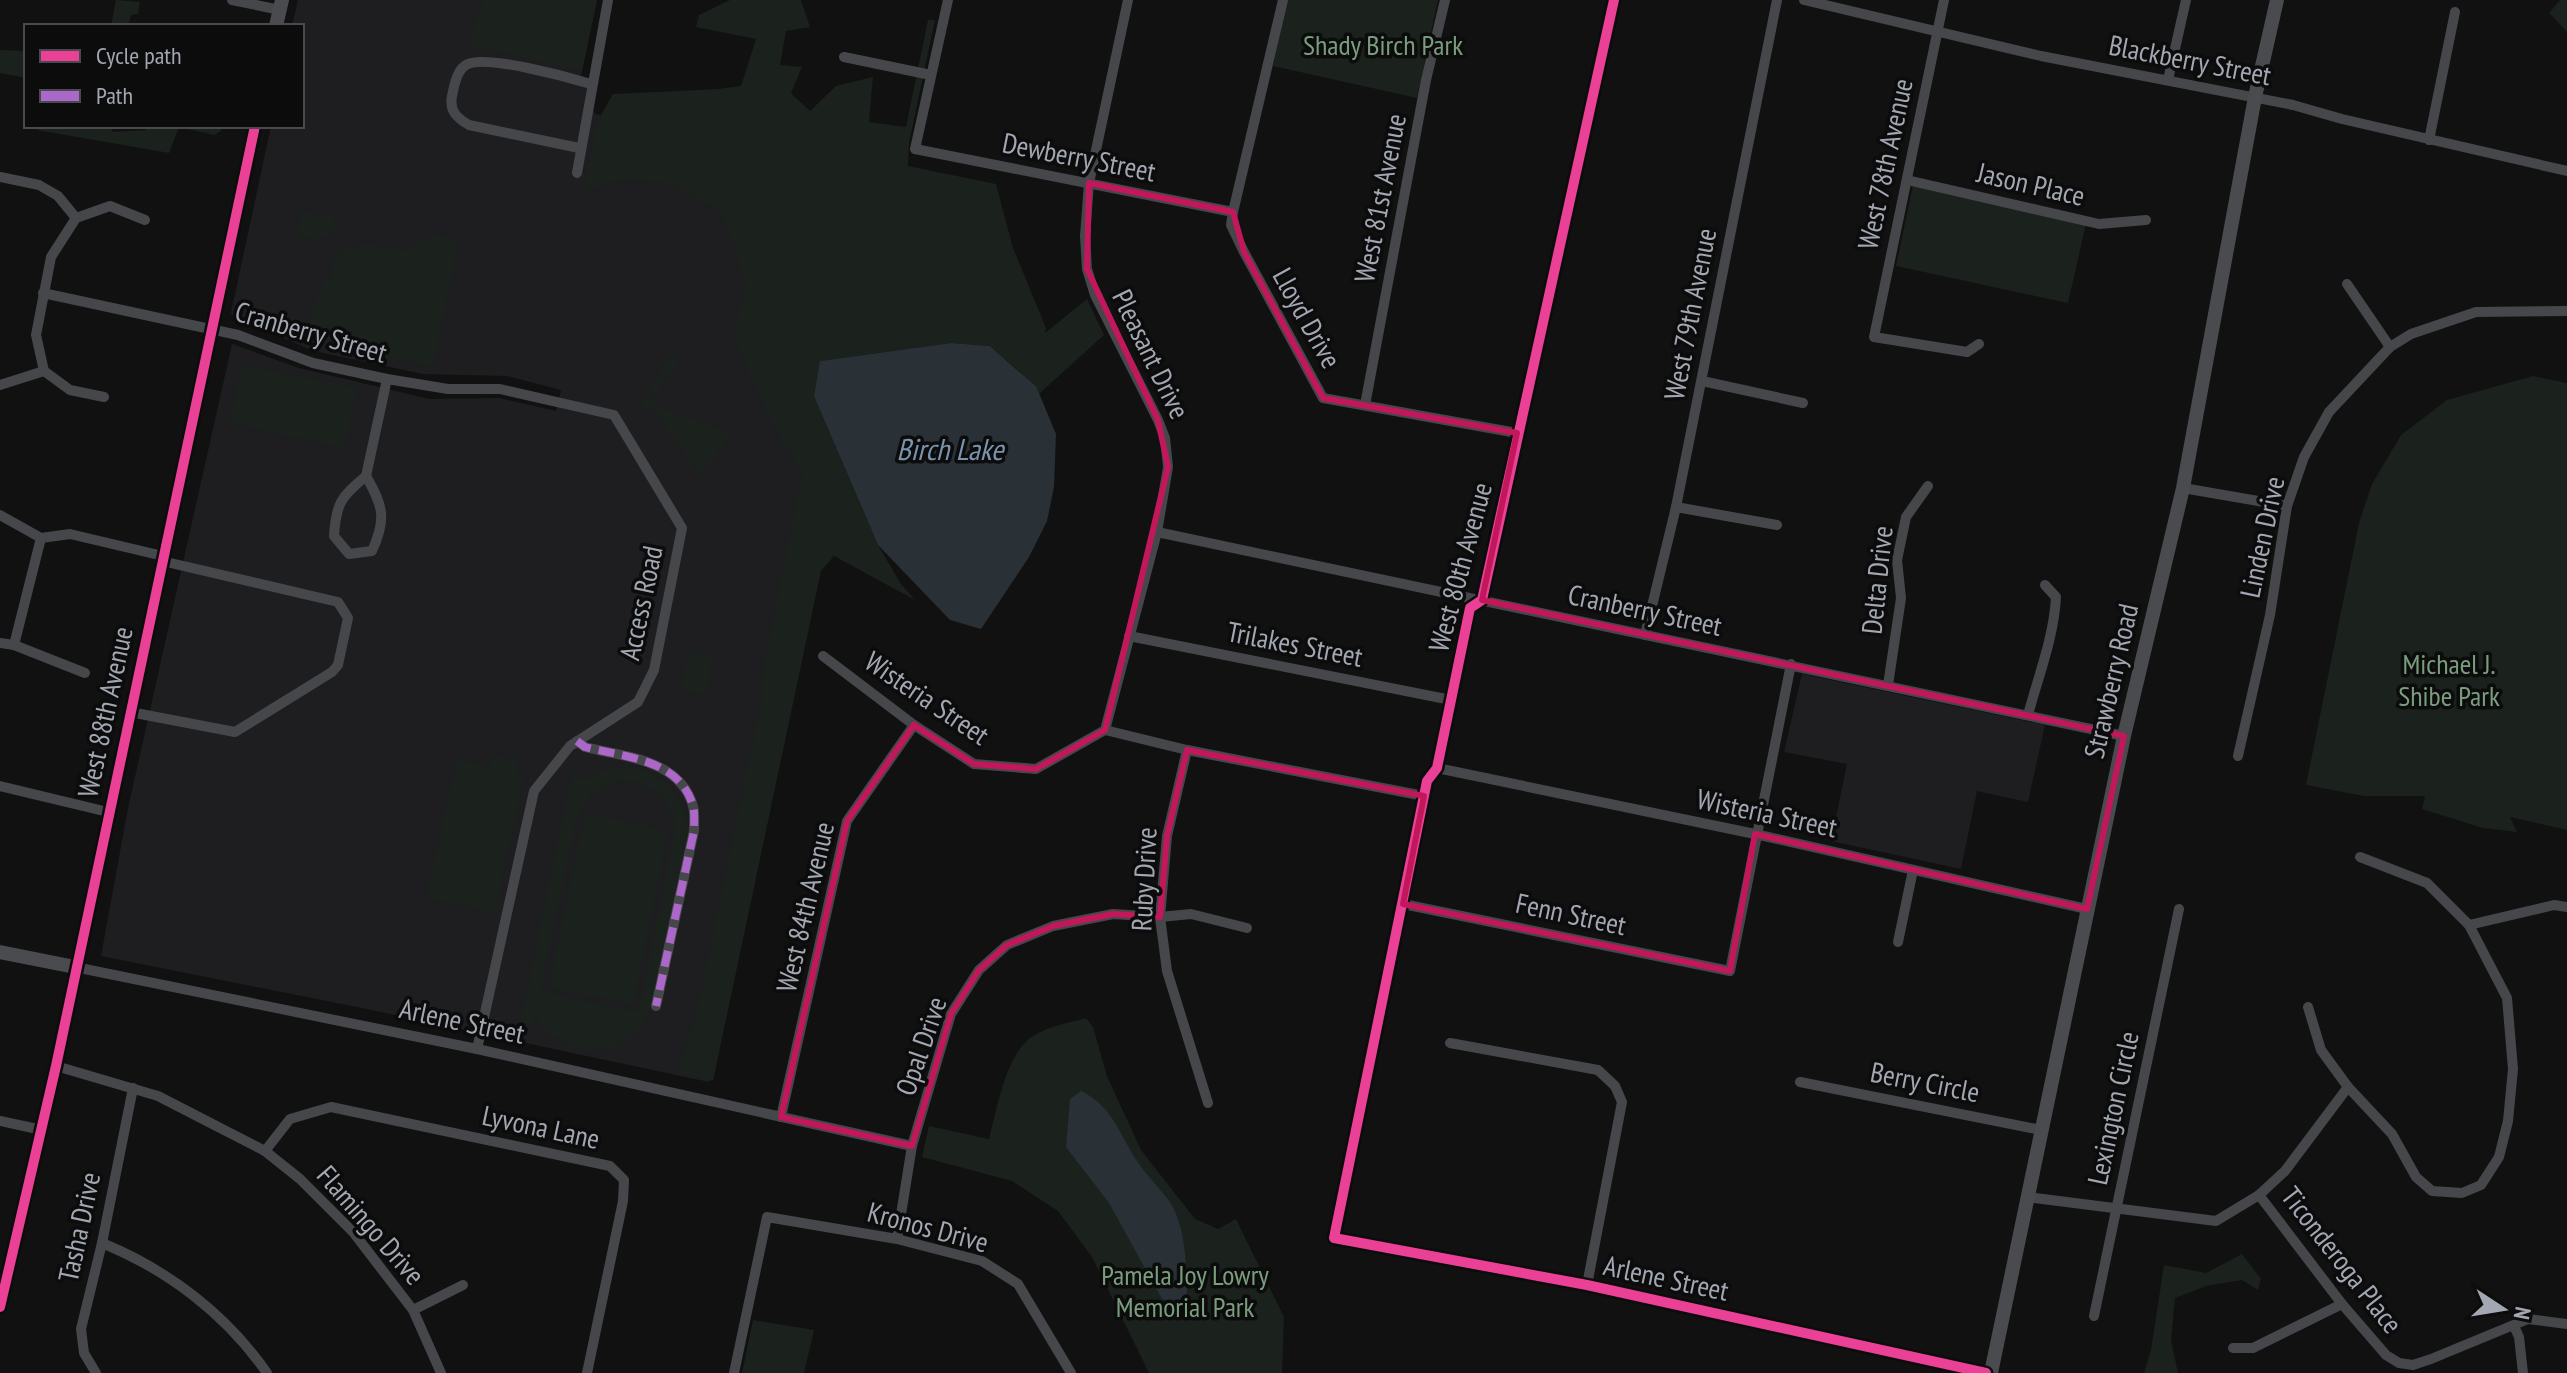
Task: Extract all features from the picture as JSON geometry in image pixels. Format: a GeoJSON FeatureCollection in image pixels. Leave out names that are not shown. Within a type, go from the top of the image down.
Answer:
{"type":"FeatureCollection","features":[{"type":"Feature","properties":{"kind":"street"},"geometry":{"type":"LineString","coordinates":[[232,0],[281,5]]}},
{"type":"Feature","properties":{"kind":"street"},"geometry":{"type":"LineString","coordinates":[[577,173],[579,148],[608,0]]}},
{"type":"Feature","properties":{"kind":"street"},"geometry":{"type":"LineString","coordinates":[[844,57],[931,75],[948,0]]}},
{"type":"Feature","properties":{"kind":"street","name":"Pleasant Drive"},"geometry":{"type":"LineString","coordinates":[[1105,730],[1157,532],[1168,467],[1165,438],[1142,384],[1102,310],[1087,269],[1085,236],[1089,183],[1128,0]]}},
{"type":"Feature","properties":{"kind":"street"},"geometry":{"type":"LineString","coordinates":[[1233,212],[1283,0]]}},
{"type":"Feature","properties":{"kind":"street","name":"West 81st Avenue"},"geometry":{"type":"LineString","coordinates":[[1365,405],[1426,80],[1445,0]]}},
{"type":"Feature","properties":{"kind":"street","name":"West 80th Avenue"},"geometry":{"type":"LineString","coordinates":[[1334,1238],[1427,781],[1437,768],[1470,608],[1482,600],[1614,0]]}},
{"type":"Feature","properties":{"kind":"street","name":"West 79th Avenue"},"geometry":{"type":"LineString","coordinates":[[1645,635],[1676,507],[1777,0]]}},
{"type":"Feature","properties":{"kind":"street","name":"Blackberry Street"},"geometry":{"type":"LineString","coordinates":[[1804,0],[2041,56],[2255,97],[2567,171]]}},
{"type":"Feature","properties":{"kind":"street","name":"West 78th Avenue"},"geometry":{"type":"LineString","coordinates":[[1944,0],[1874,337],[1967,352],[1979,344]]}},
{"type":"Feature","properties":{"kind":"street"},"geometry":{"type":"LineString","coordinates":[[2168,80],[2186,0]]}},
{"type":"Feature","properties":{"kind":"street","name":"Strawberry Road"},"geometry":{"type":"LineString","coordinates":[[1989,1373],[2124,736],[2183,488],[2255,97],[2277,0]]}},
{"type":"Feature","properties":{"kind":"street"},"geometry":{"type":"LineString","coordinates":[[2429,140],[2455,12]]}},
{"type":"Feature","properties":{"kind":"street"},"geometry":{"type":"LineString","coordinates":[[579,148],[469,125],[456,118],[450,105],[461,69],[469,63],[486,60],[591,84]]}},
{"type":"Feature","properties":{"kind":"street","name":"Dewberry Street"},"geometry":{"type":"LineString","coordinates":[[931,75],[915,149],[1233,212]]}},
{"type":"Feature","properties":{"kind":"street","name":"West 88th Avenue"},"geometry":{"type":"LineString","coordinates":[[0,1307],[3,1273],[42,1130],[255,128]]}},
{"type":"Feature","properties":{"kind":"street"},"geometry":{"type":"LineString","coordinates":[[0,177],[39,185],[58,196],[76,218]]}},
{"type":"Feature","properties":{"kind":"street","name":"Jason Place"},"geometry":{"type":"LineString","coordinates":[[1907,180],[2099,224],[2146,220]]}},
{"type":"Feature","properties":{"kind":"street"},"geometry":{"type":"LineString","coordinates":[[104,397],[70,390],[44,371],[36,335],[51,257],[76,218],[110,206],[145,220]]}},
{"type":"Feature","properties":{"kind":"street","name":"Lloyd Drive"},"geometry":{"type":"LineString","coordinates":[[1233,212],[1231,225],[1244,252],[1323,398],[1517,433]]}},
{"type":"Feature","properties":{"kind":"street"},"geometry":{"type":"LineString","coordinates":[[2347,284],[2390,347]]}},
{"type":"Feature","properties":{"kind":"street","name":"Cranberry Street"},"geometry":{"type":"LineString","coordinates":[[43,293],[238,335],[313,363],[387,379],[448,389],[500,389],[614,415]]}},
{"type":"Feature","properties":{"kind":"street","name":"Linden Drive"},"geometry":{"type":"LineString","coordinates":[[2238,756],[2270,615],[2287,506],[2304,457],[2329,412],[2390,347],[2411,334],[2476,312],[2567,311]]}},
{"type":"Feature","properties":{"kind":"street"},"geometry":{"type":"LineString","coordinates":[[0,385],[44,371]]}},
{"type":"Feature","properties":{"kind":"street"},"geometry":{"type":"LineString","coordinates":[[366,476],[381,502],[383,528],[372,551],[349,554],[334,536],[336,511],[344,495],[366,476],[387,379]]}},
{"type":"Feature","properties":{"kind":"street"},"geometry":{"type":"LineString","coordinates":[[1702,381],[1803,403]]}},
{"type":"Feature","properties":{"kind":"street","name":"Access Road"},"geometry":{"type":"LineString","coordinates":[[477,1049],[534,791],[570,746],[638,702],[654,670],[682,528],[614,415]]}},
{"type":"Feature","properties":{"kind":"street","name":"Delta Drive"},"geometry":{"type":"LineString","coordinates":[[1888,685],[1901,598],[1897,560],[1906,517],[1928,486]]}},
{"type":"Feature","properties":{"kind":"street"},"geometry":{"type":"LineString","coordinates":[[2183,488],[2287,506]]}},
{"type":"Feature","properties":{"kind":"street"},"geometry":{"type":"LineString","coordinates":[[1676,507],[1777,525]]}},
{"type":"Feature","properties":{"kind":"street"},"geometry":{"type":"LineString","coordinates":[[0,515],[41,538],[70,534],[338,602],[346,611],[348,628],[342,655],[332,672],[235,732],[130,712]]}},
{"type":"Feature","properties":{"kind":"street","name":"Cranberry Street"},"geometry":{"type":"LineString","coordinates":[[1157,532],[2124,736]]}},
{"type":"Feature","properties":{"kind":"street"},"geometry":{"type":"LineString","coordinates":[[14,645],[41,538]]}},
{"type":"Feature","properties":{"kind":"street"},"geometry":{"type":"LineString","coordinates":[[2028,715],[2055,625],[2056,597],[2045,585]]}},
{"type":"Feature","properties":{"kind":"street","name":"Trilakes Street"},"geometry":{"type":"LineString","coordinates":[[1129,636],[1451,700]]}},
{"type":"Feature","properties":{"kind":"street"},"geometry":{"type":"LineString","coordinates":[[0,643],[14,645],[85,673]]}},
{"type":"Feature","properties":{"kind":"street","name":"Wisteria Street"},"geometry":{"type":"LineString","coordinates":[[823,656],[914,725],[974,764],[1036,769],[1105,730]]}},
{"type":"Feature","properties":{"kind":"street"},"geometry":{"type":"LineString","coordinates":[[1755,834],[1791,664]]}},
{"type":"Feature","properties":{"kind":"street","name":"West 84th Avenue"},"geometry":{"type":"LineString","coordinates":[[781,1117],[847,821],[914,725]]}},
{"type":"Feature","properties":{"kind":"street"},"geometry":{"type":"LineString","coordinates":[[1105,730],[1187,750],[1424,796]]}},
{"type":"Feature","properties":{"kind":"street"},"geometry":{"type":"LineString","coordinates":[[577,741],[585,747],[666,767],[681,782],[693,806],[694,831],[656,1006]]}},
{"type":"Feature","properties":{"kind":"street","name":"Ruby Drive"},"geometry":{"type":"LineString","coordinates":[[1187,750],[1167,836],[1160,917],[1167,971],[1208,1103]]}},
{"type":"Feature","properties":{"kind":"street","name":"Wisteria Street"},"geometry":{"type":"LineString","coordinates":[[1437,768],[1755,834],[2087,909]]}},
{"type":"Feature","properties":{"kind":"street"},"geometry":{"type":"LineString","coordinates":[[0,786],[108,812]]}},
{"type":"Feature","properties":{"kind":"street","name":"Fenn Street"},"geometry":{"type":"LineString","coordinates":[[1403,904],[1730,971],[1755,834]]}},
{"type":"Feature","properties":{"kind":"street"},"geometry":{"type":"LineString","coordinates":[[2308,1007],[2321,1050],[2348,1087],[2392,1134],[2416,1177],[2432,1191],[2462,1193],[2481,1185],[2499,1157],[2508,1121],[2513,1069],[2507,998],[2469,925],[2427,883],[2360,857]]}},
{"type":"Feature","properties":{"kind":"street"},"geometry":{"type":"LineString","coordinates":[[1898,942],[1913,870]]}},
{"type":"Feature","properties":{"kind":"street"},"geometry":{"type":"LineString","coordinates":[[2469,925],[2554,905],[2567,907]]}},
{"type":"Feature","properties":{"kind":"street","name":"Lexington Circle"},"geometry":{"type":"LineString","coordinates":[[2094,1316],[2179,909]]}},
{"type":"Feature","properties":{"kind":"street","name":"Opal Drive"},"geometry":{"type":"LineString","coordinates":[[897,1239],[912,1146],[951,1014],[979,970],[1007,945],[1053,926],[1113,914],[1160,917],[1191,914],[1247,928]]}},
{"type":"Feature","properties":{"kind":"street","name":"Arlene Street"},"geometry":{"type":"LineString","coordinates":[[0,952],[477,1049],[912,1146]]}},
{"type":"Feature","properties":{"kind":"street"},"geometry":{"type":"LineString","coordinates":[[1450,1043],[1598,1070],[1615,1086],[1622,1102],[1587,1285]]}},
{"type":"Feature","properties":{"kind":"street","name":"Flamingo Drive"},"geometry":{"type":"LineString","coordinates":[[56,1066],[158,1096],[265,1151],[300,1179],[353,1232],[413,1310],[441,1373]]}},
{"type":"Feature","properties":{"kind":"street","name":"Berry Circle"},"geometry":{"type":"LineString","coordinates":[[1800,1082],[2041,1130]]}},
{"type":"Feature","properties":{"kind":"street"},"geometry":{"type":"LineString","coordinates":[[2027,1197],[2216,1221],[2259,1195],[2285,1171],[2348,1087]]}},
{"type":"Feature","properties":{"kind":"street","name":"Tasha Drive"},"geometry":{"type":"LineString","coordinates":[[96,1373],[84,1353],[81,1329],[133,1088]]}},
{"type":"Feature","properties":{"kind":"street","name":"Lyvona Lane"},"geometry":{"type":"LineString","coordinates":[[265,1151],[290,1119],[331,1107],[610,1166],[624,1180],[623,1201],[587,1373]]}},
{"type":"Feature","properties":{"kind":"street"},"geometry":{"type":"LineString","coordinates":[[0,1121],[42,1130]]}},
{"type":"Feature","properties":{"kind":"street","name":"Ticonderoga Place"},"geometry":{"type":"LineString","coordinates":[[2259,1195],[2342,1304],[2386,1355],[2399,1363],[2413,1365],[2528,1319],[2567,1324]]}},
{"type":"Feature","properties":{"kind":"street","name":"Kronos Drive"},"geometry":{"type":"LineString","coordinates":[[734,1373],[767,1217],[897,1239],[982,1261],[1018,1284],[1071,1373]]}},
{"type":"Feature","properties":{"kind":"street","name":"Arlene Street"},"geometry":{"type":"LineString","coordinates":[[1334,1238],[1587,1285],[1989,1373]]}},
{"type":"Feature","properties":{"kind":"street"},"geometry":{"type":"LineString","coordinates":[[102,1243],[132,1255],[176,1281],[252,1352],[267,1373]]}},
{"type":"Feature","properties":{"kind":"street"},"geometry":{"type":"LineString","coordinates":[[413,1310],[463,1285]]}},
{"type":"Feature","properties":{"kind":"street"},"geometry":{"type":"LineString","coordinates":[[2233,1348],[2253,1348],[2342,1304]]}},
{"type":"Feature","properties":{"kind":"street"},"geometry":{"type":"LineString","coordinates":[[2514,1326],[2519,1337],[2523,1373]]}},
{"type":"Feature","properties":{"kind":"highlighted area"},"geometry":{"type":"Polygon","coordinates":[[[1089,183],[1233,212],[1244,252],[1323,398],[1517,433],[1482,600],[2124,736],[2087,909],[1755,834],[1730,971],[1403,904],[1424,796],[1187,750],[1167,836],[1160,917],[1113,914],[1053,926],[1007,945],[979,970],[951,1014],[912,1146],[781,1117],[847,821],[914,725],[974,764],[1036,769],[1105,730],[1168,467],[1158,420],[1087,269],[1089,183]]]}},
{"type":"Feature","properties":{"kind":"shaded area"},"geometry":{"type":"Polygon","coordinates":[[[298,0],[597,0],[580,80],[591,84],[589,101],[595,114],[891,166],[820,361],[840,456],[709,1082],[101,956],[128,808],[232,344],[299,368],[430,399],[499,398],[556,411],[561,390],[507,376],[423,374],[314,351],[263,329],[237,324],[231,313],[271,128],[304,128],[304,24],[292,24],[298,0]]]}},
{"type":"Feature","properties":{"kind":"shaded area"},"geometry":{"type":"Polygon","coordinates":[[[1802,674],[2045,725],[2028,802],[1977,791],[1961,869],[1831,841],[1847,764],[1784,752],[1802,674]]]}},
{"type":"Feature","properties":{"kind":"green space"},"geometry":{"type":"Polygon","coordinates":[[[116,0],[140,2],[138,14],[131,15],[129,24],[111,24],[116,0]]]}},
{"type":"Feature","properties":{"kind":"green space"},"geometry":{"type":"Polygon","coordinates":[[[482,0],[597,0],[582,71],[470,46],[482,0]]]}},
{"type":"Feature","properties":{"kind":"green space"},"geometry":{"type":"Polygon","coordinates":[[[730,0],[801,0],[810,27],[786,31],[780,65],[802,67],[791,93],[810,111],[836,86],[873,77],[869,122],[906,127],[928,20],[935,20],[909,143],[908,166],[996,184],[1013,248],[1046,328],[1045,333],[1087,299],[1104,335],[1039,394],[1036,386],[990,346],[951,343],[820,361],[814,396],[878,545],[901,584],[915,600],[834,556],[821,571],[713,1081],[676,1072],[695,1018],[762,696],[764,664],[802,474],[774,428],[733,338],[746,286],[728,227],[717,209],[671,183],[622,179],[587,191],[585,188],[597,122],[613,94],[741,86],[756,39],[696,27],[699,15],[730,0]]]}},
{"type":"Feature","properties":{"kind":"green space","name":"Shady Birch Park"},"geometry":{"type":"Polygon","coordinates":[[[1287,0],[1438,0],[1417,98],[1273,66],[1287,0]]]}},
{"type":"Feature","properties":{"kind":"green space"},"geometry":{"type":"Polygon","coordinates":[[[2560,0],[2567,0],[2567,32],[2549,13],[2560,0]]]}},
{"type":"Feature","properties":{"kind":"green space"},"geometry":{"type":"Polygon","coordinates":[[[0,50],[24,51],[24,78],[0,73],[0,50]]]}},
{"type":"Feature","properties":{"kind":"green space"},"geometry":{"type":"Polygon","coordinates":[[[113,128],[112,132],[179,128],[169,153],[37,130],[113,128]]]}},
{"type":"Feature","properties":{"kind":"green space"},"geometry":{"type":"Polygon","coordinates":[[[183,128],[220,128],[221,131],[214,135],[183,128]]]}},
{"type":"Feature","properties":{"kind":"green space"},"geometry":{"type":"Polygon","coordinates":[[[1913,185],[2086,224],[2068,303],[1896,266],[1913,185]]]}},
{"type":"Feature","properties":{"kind":"green space"},"geometry":{"type":"Polygon","coordinates":[[[300,213],[331,216],[337,225],[336,230],[320,240],[298,236],[300,213]]]}},
{"type":"Feature","properties":{"kind":"green space"},"geometry":{"type":"Polygon","coordinates":[[[431,234],[459,240],[433,367],[321,347],[302,337],[324,280],[331,279],[334,257],[361,245],[408,251],[431,234]]]}},
{"type":"Feature","properties":{"kind":"green space"},"geometry":{"type":"Polygon","coordinates":[[[664,356],[675,360],[680,368],[660,383],[660,390],[652,393],[649,386],[656,381],[664,356]]]}},
{"type":"Feature","properties":{"kind":"green space"},"geometry":{"type":"Polygon","coordinates":[[[242,364],[357,388],[345,448],[229,424],[242,364]]]}},
{"type":"Feature","properties":{"kind":"green space","name":"Michael J. Shibe Park"},"geometry":{"type":"Polygon","coordinates":[[[2533,376],[2567,383],[2567,830],[2510,817],[2517,832],[2483,828],[2422,809],[2425,796],[2364,796],[2306,785],[2359,523],[2372,484],[2401,435],[2447,400],[2533,376]]]}},
{"type":"Feature","properties":{"kind":"green space"},"geometry":{"type":"Polygon","coordinates":[[[644,397],[651,397],[656,406],[730,432],[717,455],[700,475],[653,410],[642,408],[644,397]]]}},
{"type":"Feature","properties":{"kind":"green space"},"geometry":{"type":"Polygon","coordinates":[[[689,651],[713,657],[705,695],[680,690],[689,651]]]}},
{"type":"Feature","properties":{"kind":"green space"},"geometry":{"type":"Polygon","coordinates":[[[492,754],[520,760],[517,773],[525,775],[495,913],[426,898],[456,760],[489,767],[492,754]]]}},
{"type":"Feature","properties":{"kind":"green space"},"geometry":{"type":"Polygon","coordinates":[[[621,767],[648,772],[659,778],[677,795],[683,806],[688,833],[653,1003],[638,1032],[610,1049],[578,1050],[549,1035],[535,1016],[532,1026],[520,1023],[571,776],[583,779],[583,782],[600,771],[621,767]],[[617,781],[592,793],[577,817],[541,991],[636,1012],[675,829],[664,799],[649,787],[617,781]]]}},
{"type":"Feature","properties":{"kind":"green space"},"geometry":{"type":"Polygon","coordinates":[[[585,813],[669,831],[633,1005],[548,987],[585,813]]]}},
{"type":"Feature","properties":{"kind":"green space","name":"Pamela Joy Lowry Memorial Park"},"geometry":{"type":"Polygon","coordinates":[[[1086,1018],[1093,1027],[1107,1076],[1141,1150],[1195,1219],[1218,1229],[1236,1219],[1284,1317],[1282,1373],[1149,1373],[1092,1257],[1058,1211],[1012,1181],[922,1157],[929,1126],[989,1139],[1009,1068],[1024,1044],[1046,1030],[1086,1018]]]}},
{"type":"Feature","properties":{"kind":"green space"},"geometry":{"type":"Polygon","coordinates":[[[2242,1254],[2261,1279],[2258,1290],[2242,1280],[2206,1286],[2175,1298],[2171,1341],[2178,1373],[2144,1373],[2151,1350],[2164,1265],[2206,1273],[2242,1254]]]}},
{"type":"Feature","properties":{"kind":"green space"},"geometry":{"type":"Polygon","coordinates":[[[753,1320],[814,1330],[804,1373],[742,1373],[753,1320]]]}},
{"type":"Feature","properties":{"kind":"water","name":"Birch Lake"},"geometry":{"type":"Polygon","coordinates":[[[951,343],[990,346],[1036,386],[1056,434],[1054,487],[1047,521],[1029,557],[981,629],[950,620],[878,545],[814,396],[820,361],[951,343]]]}},
{"type":"Feature","properties":{"kind":"water"},"geometry":{"type":"Polygon","coordinates":[[[1081,1091],[1110,1115],[1134,1157],[1173,1207],[1183,1238],[1187,1293],[1175,1304],[1162,1299],[1109,1203],[1066,1147],[1070,1099],[1081,1091]]]}},
{"type":"Feature","properties":{"kind":"marked path"},"geometry":{"type":"LineString","coordinates":[[577,741],[585,747],[633,758],[663,769],[686,790],[693,806],[694,831],[656,1006]]}},
{"type":"Feature","properties":{"kind":"cycle path"},"geometry":{"type":"LineString","coordinates":[[1614,0],[1482,600],[1470,608],[1437,768],[1427,781],[1334,1238],[1587,1285],[1986,1373]]}},
{"type":"Feature","properties":{"kind":"cycle path"},"geometry":{"type":"LineString","coordinates":[[0,1307],[56,1066],[255,128]]}}]}
